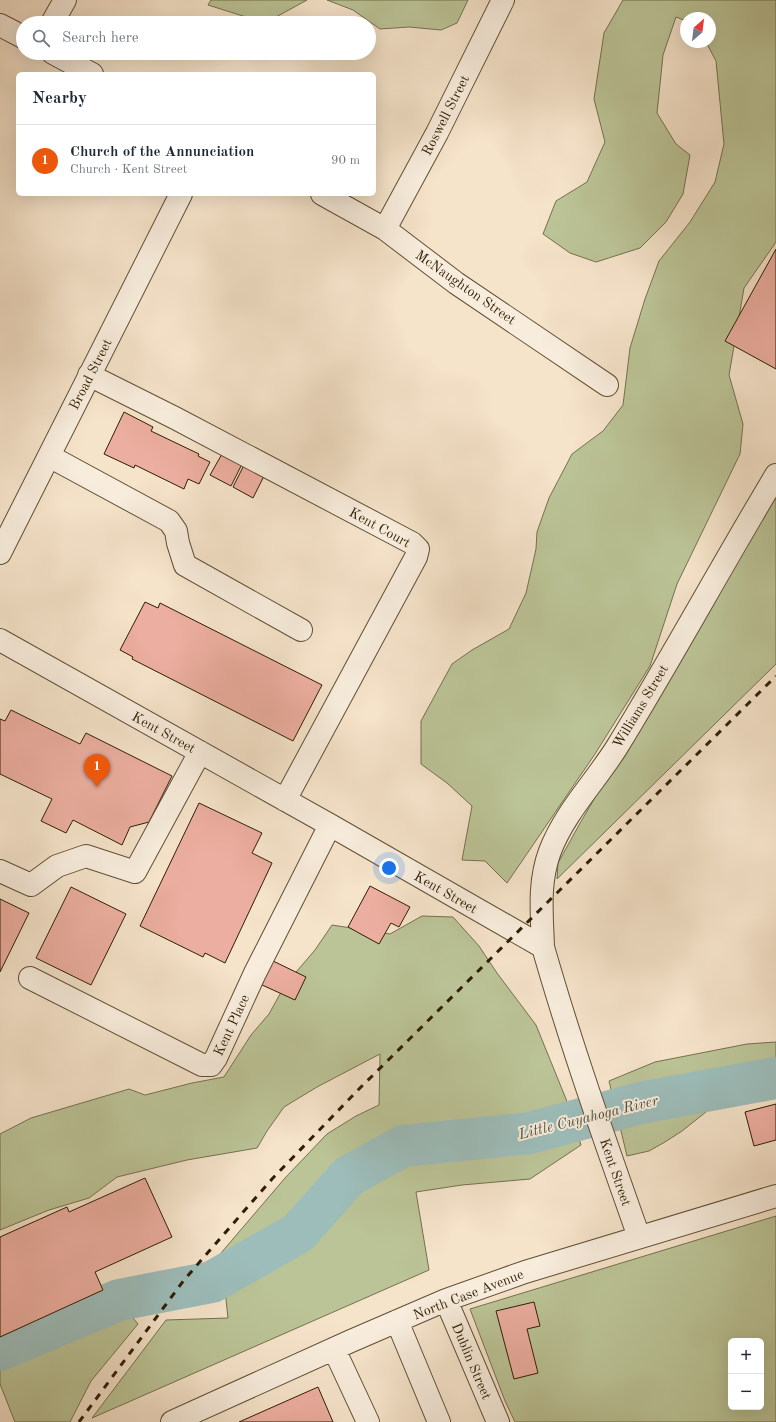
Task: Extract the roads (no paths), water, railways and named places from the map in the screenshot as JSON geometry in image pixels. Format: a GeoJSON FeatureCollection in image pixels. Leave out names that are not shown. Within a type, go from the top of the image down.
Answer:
{"type":"FeatureCollection","features":[{"type":"Feature","properties":{"kind":"street"},"geometry":{"type":"LineString","coordinates":[[56,16],[65,0]]}},
{"type":"Feature","properties":{"kind":"street","name":"Roswell Street"},"geometry":{"type":"LineString","coordinates":[[385,229],[437,133],[503,0]]}},
{"type":"Feature","properties":{"kind":"street"},"geometry":{"type":"LineString","coordinates":[[0,25],[16,33]]}},
{"type":"Feature","properties":{"kind":"street"},"geometry":{"type":"LineString","coordinates":[[66,60],[88,72]]}},
{"type":"Feature","properties":{"kind":"street","name":"Broad Street"},"geometry":{"type":"LineString","coordinates":[[0,553],[180,196]]}},
{"type":"Feature","properties":{"kind":"street","name":"McNaughton Street"},"geometry":{"type":"LineString","coordinates":[[326,196],[385,229],[456,283],[607,385]]}},
{"type":"Feature","properties":{"kind":"street","name":"Kent Court"},"geometry":{"type":"LineString","coordinates":[[89,375],[175,418],[405,539],[418,549],[416,557],[285,800]]}},
{"type":"Feature","properties":{"kind":"street"},"geometry":{"type":"LineString","coordinates":[[49,456],[169,521],[176,531],[185,565],[301,630]]}},
{"type":"Feature","properties":{"kind":"street","name":"Williams Street"},"geometry":{"type":"LineString","coordinates":[[543,947],[541,892],[545,867],[550,850],[567,818],[583,793],[616,748],[776,475]]}},
{"type":"Feature","properties":{"kind":"street","name":"Kent Street"},"geometry":{"type":"LineString","coordinates":[[0,640],[330,825],[543,947],[578,1061],[639,1237]]}},
{"type":"Feature","properties":{"kind":"street"},"geometry":{"type":"LineString","coordinates":[[0,872],[31,885],[57,866],[86,856],[135,872],[200,752]]}},
{"type":"Feature","properties":{"kind":"street","name":"Kent Place"},"geometry":{"type":"LineString","coordinates":[[30,978],[202,1065],[211,1065],[216,1058],[280,922],[330,825]]}},
{"type":"Feature","properties":{"kind":"street","name":"North Case Avenue"},"geometry":{"type":"LineString","coordinates":[[179,1421],[334,1349],[446,1300],[525,1272],[776,1196]]}},
{"type":"Feature","properties":{"kind":"street","name":"Dublin Street"},"geometry":{"type":"LineString","coordinates":[[446,1300],[498,1422]]}},
{"type":"Feature","properties":{"kind":"street"},"geometry":{"type":"LineString","coordinates":[[397,1321],[438,1422]]}},
{"type":"Feature","properties":{"kind":"street"},"geometry":{"type":"LineString","coordinates":[[334,1349],[368,1422]]}},
{"type":"Feature","properties":{"kind":"waterway","name":"Little Cuyahoga River"},"geometry":{"type":"LineString","coordinates":[[0,1350],[119,1300],[212,1282],[298,1233],[349,1176],[403,1146],[530,1133],[640,1103],[776,1078]]}},
{"type":"Feature","properties":{"kind":"railway"},"geometry":{"type":"LineString","coordinates":[[79,1422],[184,1280],[272,1179],[358,1090],[776,676]]}},
{"type":"Feature","properties":{"kind":"place","name":"Church of the Annunciation"},"geometry":{"type":"Point","coordinates":[97,787]}}]}
